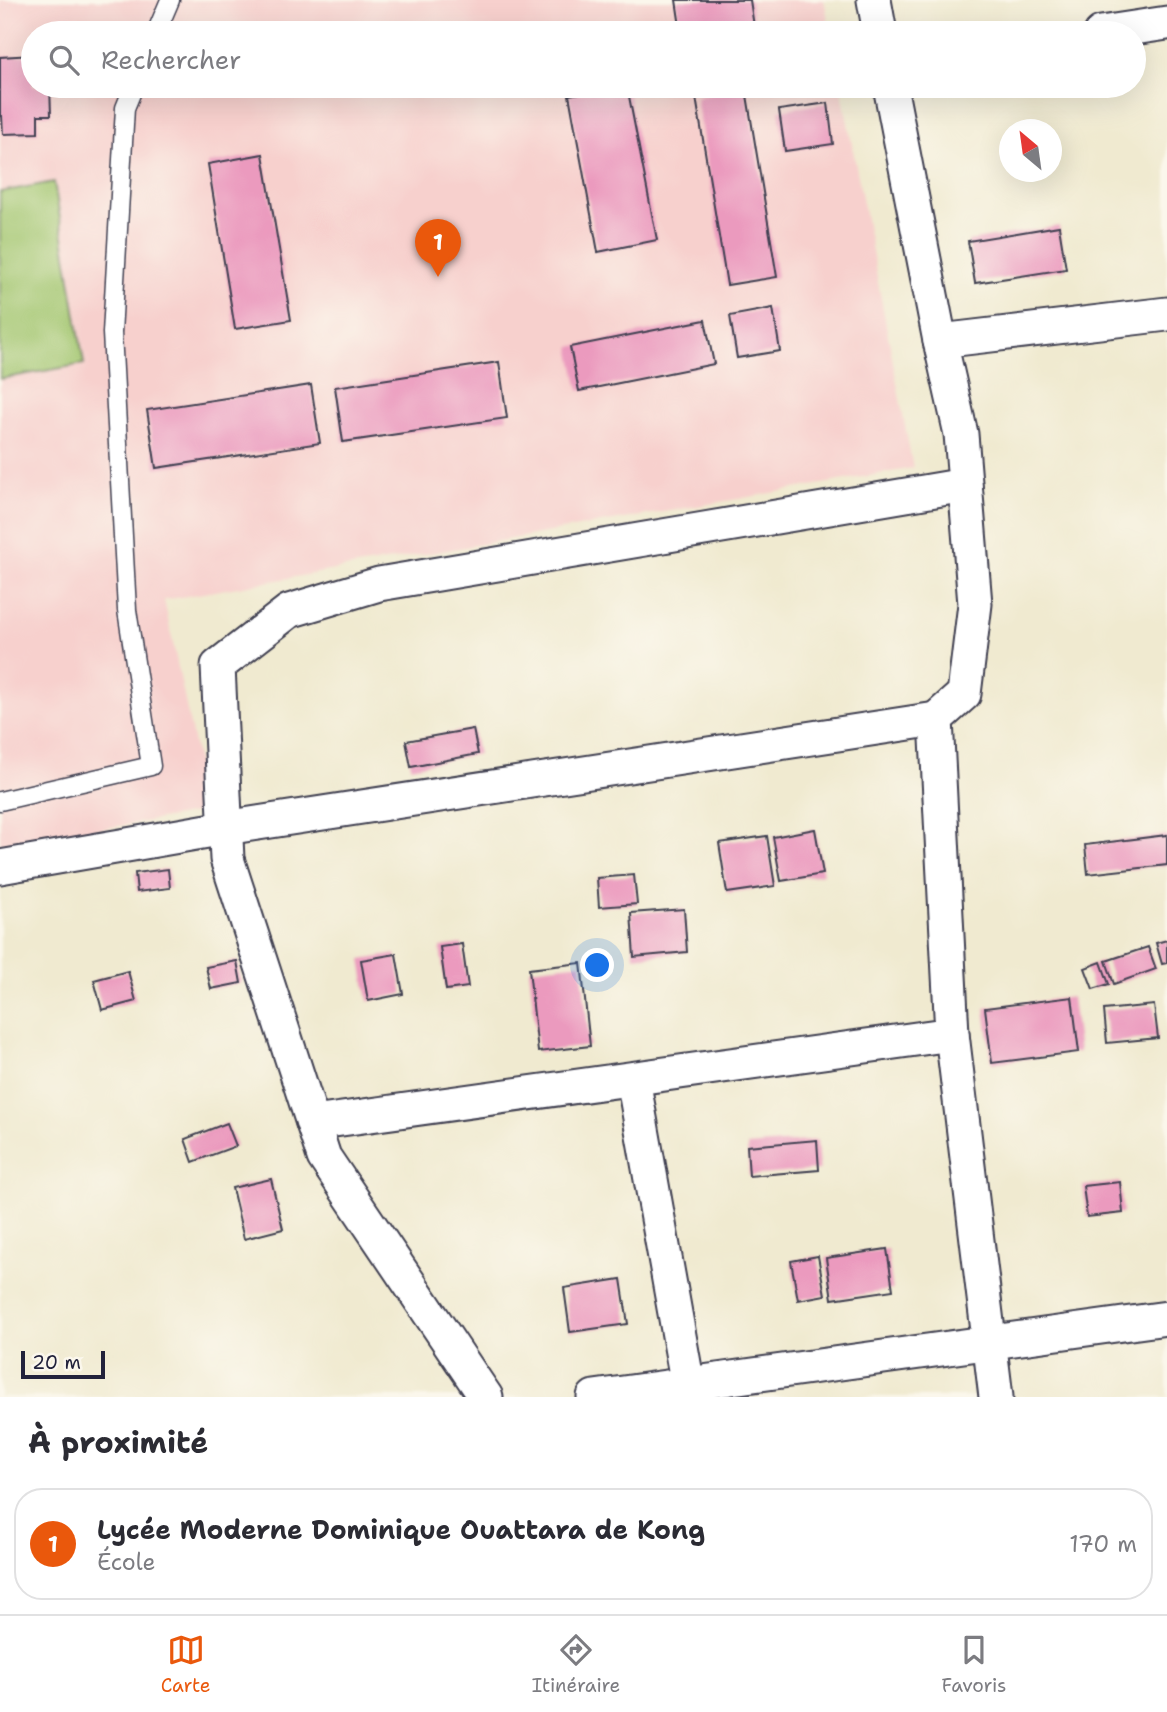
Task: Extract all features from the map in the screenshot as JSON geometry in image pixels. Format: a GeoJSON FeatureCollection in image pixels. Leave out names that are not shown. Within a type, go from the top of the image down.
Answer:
{"type":"FeatureCollection","features":[{"type":"Feature","properties":{"kind":"street"},"geometry":{"type":"LineString","coordinates":[[874,0],[878,21]]}},
{"type":"Feature","properties":{"kind":"street"},"geometry":{"type":"LineString","coordinates":[[1146,26],[1167,23]]}},
{"type":"Feature","properties":{"kind":"street"},"geometry":{"type":"LineString","coordinates":[[0,867],[225,828],[936,719],[964,694],[975,604],[961,434],[892,98]]}},
{"type":"Feature","properties":{"kind":"street"},"geometry":{"type":"LineString","coordinates":[[940,341],[1167,314]]}},
{"type":"Feature","properties":{"kind":"street"},"geometry":{"type":"LineString","coordinates":[[486,1397],[324,1157],[227,859],[218,666],[289,611],[379,584],[965,485]]}},
{"type":"Feature","properties":{"kind":"street"},"geometry":{"type":"LineString","coordinates":[[936,719],[952,1034],[996,1397]]}},
{"type":"Feature","properties":{"kind":"street"},"geometry":{"type":"LineString","coordinates":[[313,1123],[952,1034]]}},
{"type":"Feature","properties":{"kind":"street"},"geometry":{"type":"LineString","coordinates":[[633,1079],[689,1391]]}},
{"type":"Feature","properties":{"kind":"street"},"geometry":{"type":"LineString","coordinates":[[594,1397],[689,1391],[989,1342],[1167,1318]]}},
{"type":"Feature","properties":{"kind":"lane"},"geometry":{"type":"LineString","coordinates":[[161,21],[170,0]]}},
{"type":"Feature","properties":{"kind":"lane"},"geometry":{"type":"LineString","coordinates":[[0,802],[151,766],[127,610],[112,332],[125,108],[129,98]]}},
{"type":"Feature","properties":{"kind":"shaded area"},"geometry":{"type":"Polygon","coordinates":[[[0,0],[824,0],[828,21],[21,21],[21,98],[843,98],[913,468],[164,600],[208,811],[0,846],[0,0]]]}},
{"type":"Feature","properties":{"kind":"green space"},"geometry":{"type":"Polygon","coordinates":[[[54,182],[84,364],[0,379],[0,192],[54,182]]]}},
{"type":"Feature","properties":{"kind":"building"},"geometry":{"type":"Polygon","coordinates":[[[676,0],[750,0],[753,21],[679,21],[676,0]]]}},
{"type":"Feature","properties":{"kind":"building"},"geometry":{"type":"Polygon","coordinates":[[[21,56],[21,98],[50,98],[51,115],[38,115],[38,133],[3,134],[0,116],[0,57],[21,56]]]}},
{"type":"Feature","properties":{"kind":"building"},"geometry":{"type":"Polygon","coordinates":[[[570,98],[629,98],[657,240],[598,252],[570,98]]]}},
{"type":"Feature","properties":{"kind":"building"},"geometry":{"type":"Polygon","coordinates":[[[696,98],[747,98],[777,277],[727,285],[696,98]]]}},
{"type":"Feature","properties":{"kind":"building"},"geometry":{"type":"Polygon","coordinates":[[[828,103],[833,144],[785,151],[779,110],[828,103]]]}},
{"type":"Feature","properties":{"kind":"building"},"geometry":{"type":"Polygon","coordinates":[[[263,154],[291,320],[235,329],[208,164],[263,154]]]}},
{"type":"Feature","properties":{"kind":"building"},"geometry":{"type":"Polygon","coordinates":[[[1059,226],[1066,269],[975,283],[968,241],[1059,226]]]}},
{"type":"Feature","properties":{"kind":"building"},"geometry":{"type":"Polygon","coordinates":[[[773,308],[780,351],[737,358],[730,316],[773,308]]]}},
{"type":"Feature","properties":{"kind":"building"},"geometry":{"type":"Polygon","coordinates":[[[705,320],[714,364],[579,391],[570,347],[705,320]]]}},
{"type":"Feature","properties":{"kind":"building"},"geometry":{"type":"Polygon","coordinates":[[[499,362],[507,418],[343,442],[335,387],[499,362]]]}},
{"type":"Feature","properties":{"kind":"building"},"geometry":{"type":"Polygon","coordinates":[[[311,385],[320,443],[156,468],[147,410],[311,385]]]}},
{"type":"Feature","properties":{"kind":"building"},"geometry":{"type":"Polygon","coordinates":[[[473,729],[478,754],[411,767],[406,741],[473,729]]]}},
{"type":"Feature","properties":{"kind":"building"},"geometry":{"type":"Polygon","coordinates":[[[815,829],[823,874],[781,881],[773,837],[815,829]]]}},
{"type":"Feature","properties":{"kind":"building"},"geometry":{"type":"Polygon","coordinates":[[[1167,835],[1167,865],[1088,874],[1085,845],[1167,835]]]}},
{"type":"Feature","properties":{"kind":"building"},"geometry":{"type":"Polygon","coordinates":[[[767,836],[775,886],[727,893],[719,843],[767,836]]]}},
{"type":"Feature","properties":{"kind":"building"},"geometry":{"type":"Polygon","coordinates":[[[168,869],[170,888],[137,892],[135,873],[168,869]]]}},
{"type":"Feature","properties":{"kind":"building"},"geometry":{"type":"Polygon","coordinates":[[[634,875],[637,904],[599,907],[597,878],[634,875]]]}},
{"type":"Feature","properties":{"kind":"building"},"geometry":{"type":"Polygon","coordinates":[[[684,909],[687,952],[634,957],[631,913],[684,909]]]}},
{"type":"Feature","properties":{"kind":"building"},"geometry":{"type":"Polygon","coordinates":[[[1167,940],[1167,963],[1162,964],[1156,943],[1167,940]]]}},
{"type":"Feature","properties":{"kind":"building"},"geometry":{"type":"Polygon","coordinates":[[[462,944],[468,987],[446,990],[440,947],[462,944]]]}},
{"type":"Feature","properties":{"kind":"building"},"geometry":{"type":"Polygon","coordinates":[[[1148,947],[1156,969],[1114,984],[1106,961],[1148,947]]]}},
{"type":"Feature","properties":{"kind":"building"},"geometry":{"type":"Polygon","coordinates":[[[396,954],[403,994],[368,1001],[361,960],[396,954]]]}},
{"type":"Feature","properties":{"kind":"building"},"geometry":{"type":"Polygon","coordinates":[[[237,961],[241,983],[211,989],[206,967],[237,961]]]}},
{"type":"Feature","properties":{"kind":"building"},"geometry":{"type":"Polygon","coordinates":[[[1101,962],[1109,984],[1093,989],[1085,968],[1101,962]]]}},
{"type":"Feature","properties":{"kind":"building"},"geometry":{"type":"Polygon","coordinates":[[[581,963],[590,1046],[538,1052],[529,969],[581,963]]]}},
{"type":"Feature","properties":{"kind":"building"},"geometry":{"type":"Polygon","coordinates":[[[128,971],[136,1001],[102,1010],[94,980],[128,971]]]}},
{"type":"Feature","properties":{"kind":"building"},"geometry":{"type":"Polygon","coordinates":[[[1072,997],[1079,1052],[992,1063],[985,1008],[1072,997]]]}},
{"type":"Feature","properties":{"kind":"building"},"geometry":{"type":"Polygon","coordinates":[[[1154,1005],[1158,1038],[1107,1043],[1104,1010],[1154,1005]]]}},
{"type":"Feature","properties":{"kind":"building"},"geometry":{"type":"Polygon","coordinates":[[[227,1123],[236,1146],[193,1162],[185,1139],[227,1123]]]}},
{"type":"Feature","properties":{"kind":"building"},"geometry":{"type":"Polygon","coordinates":[[[817,1140],[819,1170],[749,1176],[747,1146],[817,1140]]]}},
{"type":"Feature","properties":{"kind":"building"},"geometry":{"type":"Polygon","coordinates":[[[271,1179],[283,1229],[244,1239],[232,1188],[271,1179]]]}},
{"type":"Feature","properties":{"kind":"building"},"geometry":{"type":"Polygon","coordinates":[[[1120,1182],[1123,1213],[1087,1217],[1083,1186],[1120,1182]]]}},
{"type":"Feature","properties":{"kind":"building"},"geometry":{"type":"Polygon","coordinates":[[[887,1249],[893,1290],[832,1299],[826,1258],[887,1249]]]}},
{"type":"Feature","properties":{"kind":"building"},"geometry":{"type":"Polygon","coordinates":[[[818,1256],[825,1295],[798,1300],[791,1261],[818,1256]]]}},
{"type":"Feature","properties":{"kind":"building"},"geometry":{"type":"Polygon","coordinates":[[[621,1279],[628,1324],[570,1332],[564,1288],[621,1279]]]}},
{"type":"Feature","properties":{"kind":"place","name":"Lycée Moderne Dominique Ouattara de Kong"},"geometry":{"type":"Point","coordinates":[438,277]}}]}
